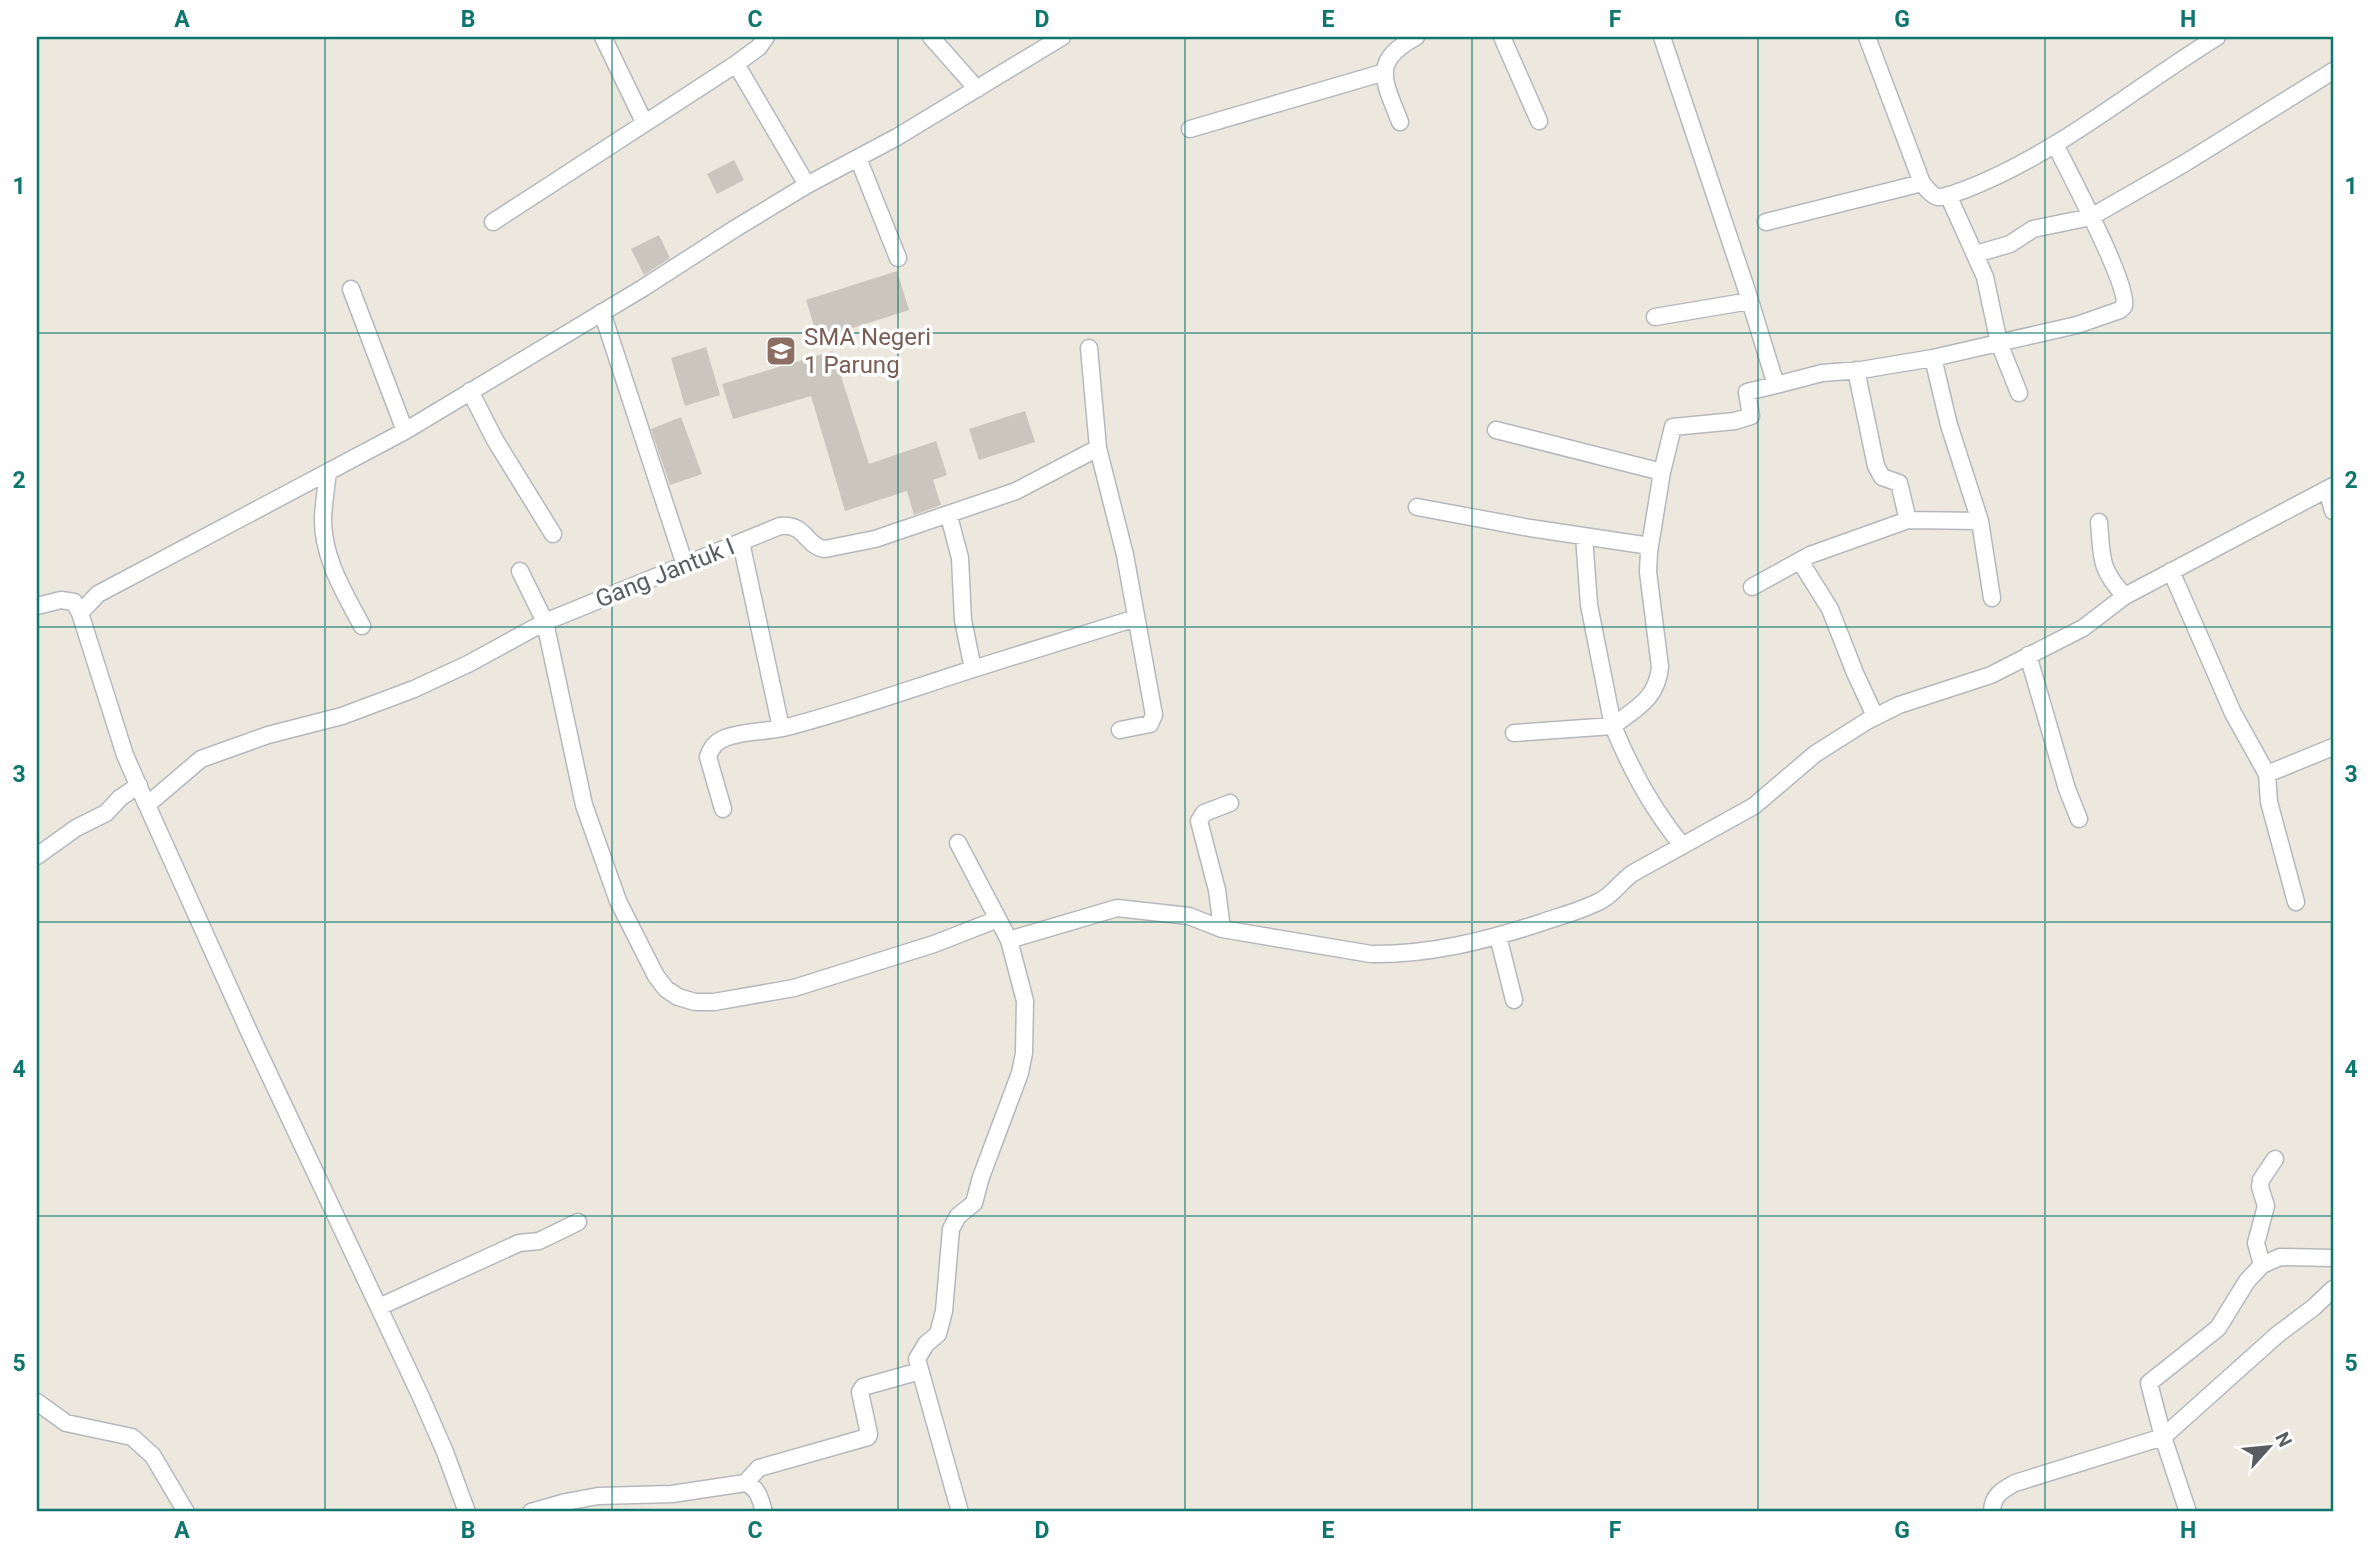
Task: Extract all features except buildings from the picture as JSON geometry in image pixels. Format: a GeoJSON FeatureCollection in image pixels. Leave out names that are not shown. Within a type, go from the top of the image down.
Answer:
{"type":"FeatureCollection","features":[{"type":"Feature","properties":{"kind":"street"},"geometry":{"type":"LineString","coordinates":[[603,37],[644,122]]}},
{"type":"Feature","properties":{"kind":"street"},"geometry":{"type":"LineString","coordinates":[[493,222],[736,64],[759,47],[766,37]]}},
{"type":"Feature","properties":{"kind":"street"},"geometry":{"type":"LineString","coordinates":[[931,37],[977,89]]}},
{"type":"Feature","properties":{"kind":"street"},"geometry":{"type":"LineString","coordinates":[[80,613],[99,594],[405,431],[807,185],[977,89],[1062,37]]}},
{"type":"Feature","properties":{"kind":"street"},"geometry":{"type":"LineString","coordinates":[[1400,122],[1387,88],[1387,59],[1399,41],[1416,37]]}},
{"type":"Feature","properties":{"kind":"street"},"geometry":{"type":"LineString","coordinates":[[1502,37],[1539,121]]}},
{"type":"Feature","properties":{"kind":"street"},"geometry":{"type":"LineString","coordinates":[[1662,37],[1751,301],[1776,385]]}},
{"type":"Feature","properties":{"kind":"street"},"geometry":{"type":"LineString","coordinates":[[1867,37],[1922,183],[1937,197],[1988,180],[2055,144],[2217,37]]}},
{"type":"Feature","properties":{"kind":"street"},"geometry":{"type":"LineString","coordinates":[[736,64],[807,185]]}},
{"type":"Feature","properties":{"kind":"street"},"geometry":{"type":"LineString","coordinates":[[1976,254],[2010,244],[2033,229],[2091,217],[2185,163],[2333,71]]}},
{"type":"Feature","properties":{"kind":"street"},"geometry":{"type":"LineString","coordinates":[[1190,129],[1385,72]]}},
{"type":"Feature","properties":{"kind":"street"},"geometry":{"type":"LineString","coordinates":[[1514,733],[1613,726],[1653,694],[1659,680],[1660,667],[1648,572],[1662,472],[1673,428],[1735,421],[1751,415],[1747,392],[1822,373],[1933,358],[1999,343],[2077,325],[2120,310],[2124,306],[2124,291],[2055,144]]}},
{"type":"Feature","properties":{"kind":"street"},"geometry":{"type":"LineString","coordinates":[[858,158],[898,258]]}},
{"type":"Feature","properties":{"kind":"street"},"geometry":{"type":"LineString","coordinates":[[1766,222],[1922,183]]}},
{"type":"Feature","properties":{"kind":"street"},"geometry":{"type":"LineString","coordinates":[[1948,195],[1985,277],[1999,343],[2019,393]]}},
{"type":"Feature","properties":{"kind":"street"},"geometry":{"type":"LineString","coordinates":[[351,289],[405,431]]}},
{"type":"Feature","properties":{"kind":"street"},"geometry":{"type":"LineString","coordinates":[[1655,317],[1751,301]]}},
{"type":"Feature","properties":{"kind":"street"},"geometry":{"type":"LineString","coordinates":[[602,312],[685,565]]}},
{"type":"Feature","properties":{"kind":"street"},"geometry":{"type":"LineString","coordinates":[[1088,348],[1098,448],[1125,555],[1154,719],[1150,724],[1120,730]]}},
{"type":"Feature","properties":{"kind":"street"},"geometry":{"type":"LineString","coordinates":[[1933,358],[1949,425],[1980,522],[1992,598]]}},
{"type":"Feature","properties":{"kind":"street"},"geometry":{"type":"LineString","coordinates":[[1856,370],[1876,467],[1881,476],[1899,483],[1908,520]]}},
{"type":"Feature","properties":{"kind":"street"},"geometry":{"type":"LineString","coordinates":[[470,391],[495,440],[553,534]]}},
{"type":"Feature","properties":{"kind":"street"},"geometry":{"type":"LineString","coordinates":[[1496,430],[1662,472]]}},
{"type":"Feature","properties":{"kind":"street","name":"Gang Jantuk I"},"geometry":{"type":"LineString","coordinates":[[147,805],[201,759],[268,735],[342,716],[414,689],[468,664],[545,622],[780,526],[791,525],[797,528],[817,547],[825,549],[876,538],[949,516],[1016,491],[1098,448]]}},
{"type":"Feature","properties":{"kind":"street"},"geometry":{"type":"LineString","coordinates":[[328,472],[323,518],[326,545],[330,562],[362,626]]}},
{"type":"Feature","properties":{"kind":"street"},"geometry":{"type":"LineString","coordinates":[[1009,940],[1117,908],[1189,916],[1222,929],[1371,954],[1417,953],[1498,936],[1602,901],[1623,880],[1754,806],[1815,754],[1875,716],[1899,705],[1991,675],[2082,628],[2125,596],[2330,488],[2333,511]]}},
{"type":"Feature","properties":{"kind":"street"},"geometry":{"type":"LineString","coordinates":[[1417,507],[1650,546]]}},
{"type":"Feature","properties":{"kind":"street"},"geometry":{"type":"LineString","coordinates":[[949,516],[960,558],[963,620],[973,669]]}},
{"type":"Feature","properties":{"kind":"street"},"geometry":{"type":"LineString","coordinates":[[1752,587],[1800,561],[1849,540],[1908,520],[1980,522]]}},
{"type":"Feature","properties":{"kind":"street"},"geometry":{"type":"LineString","coordinates":[[2099,522],[2104,568],[2110,580],[2125,596]]}},
{"type":"Feature","properties":{"kind":"street"},"geometry":{"type":"LineString","coordinates":[[1584,536],[1589,605],[1613,726],[1630,768],[1661,819],[1682,845]]}},
{"type":"Feature","properties":{"kind":"street"},"geometry":{"type":"LineString","coordinates":[[741,542],[781,728]]}},
{"type":"Feature","properties":{"kind":"street"},"geometry":{"type":"LineString","coordinates":[[1800,561],[1830,609],[1875,716]]}},
{"type":"Feature","properties":{"kind":"street"},"geometry":{"type":"LineString","coordinates":[[520,571],[545,622],[584,805],[613,889],[656,976],[666,989],[678,997],[695,1002],[714,1002],[794,988],[934,944],[998,919]]}},
{"type":"Feature","properties":{"kind":"street"},"geometry":{"type":"LineString","coordinates":[[2171,571],[2233,713],[2267,774],[2269,802],[2296,902]]}},
{"type":"Feature","properties":{"kind":"street"},"geometry":{"type":"LineString","coordinates":[[37,606],[64,600],[74,602],[80,613],[125,755],[251,1035],[445,1452],[467,1512]]}},
{"type":"Feature","properties":{"kind":"street"},"geometry":{"type":"LineString","coordinates":[[723,809],[709,766],[710,751],[718,741],[781,728],[869,703],[1136,618]]}},
{"type":"Feature","properties":{"kind":"street"},"geometry":{"type":"LineString","coordinates":[[2028,655],[2067,789],[2079,819]]}},
{"type":"Feature","properties":{"kind":"street"},"geometry":{"type":"LineString","coordinates":[[2267,774],[2333,747]]}},
{"type":"Feature","properties":{"kind":"street"},"geometry":{"type":"LineString","coordinates":[[37,856],[76,828],[106,813],[120,798],[139,785]]}},
{"type":"Feature","properties":{"kind":"street"},"geometry":{"type":"LineString","coordinates":[[1222,929],[1217,890],[1199,821],[1204,813],[1230,803]]}},
{"type":"Feature","properties":{"kind":"street"},"geometry":{"type":"LineString","coordinates":[[958,843],[1009,940],[1025,1002],[1024,1053],[1020,1073],[976,1197],[970,1208],[958,1216],[951,1229],[944,1311],[938,1334],[926,1344],[917,1359],[960,1512]]}},
{"type":"Feature","properties":{"kind":"street"},"geometry":{"type":"LineString","coordinates":[[1498,936],[1514,1000]]}},
{"type":"Feature","properties":{"kind":"street"},"geometry":{"type":"LineString","coordinates":[[2262,1265],[2256,1243],[2266,1206],[2260,1187],[2261,1180],[2275,1159]]}},
{"type":"Feature","properties":{"kind":"street"},"geometry":{"type":"LineString","coordinates":[[379,1307],[519,1243],[539,1241],[578,1222]]}},
{"type":"Feature","properties":{"kind":"street"},"geometry":{"type":"LineString","coordinates":[[2188,1512],[2163,1437],[2149,1383],[2218,1328],[2247,1281],[2262,1265],[2280,1257],[2333,1258]]}},
{"type":"Feature","properties":{"kind":"street"},"geometry":{"type":"LineString","coordinates":[[1992,1512],[1995,1496],[2015,1483],[2163,1437],[2333,1289]]}},
{"type":"Feature","properties":{"kind":"street"},"geometry":{"type":"LineString","coordinates":[[746,1483],[759,1468],[868,1437],[870,1434],[860,1392],[863,1387],[920,1371]]}},
{"type":"Feature","properties":{"kind":"street"},"geometry":{"type":"LineString","coordinates":[[37,1402],[66,1423],[132,1437],[153,1456],[186,1512]]}},
{"type":"Feature","properties":{"kind":"street"},"geometry":{"type":"LineString","coordinates":[[531,1512],[598,1496],[672,1494],[746,1483],[753,1485],[758,1492],[764,1512]]}},
{"type":"Feature","properties":{"kind":"place","name":"SMA Negeri 1 Parung"},"geometry":{"type":"Point","coordinates":[781,351]}}]}
